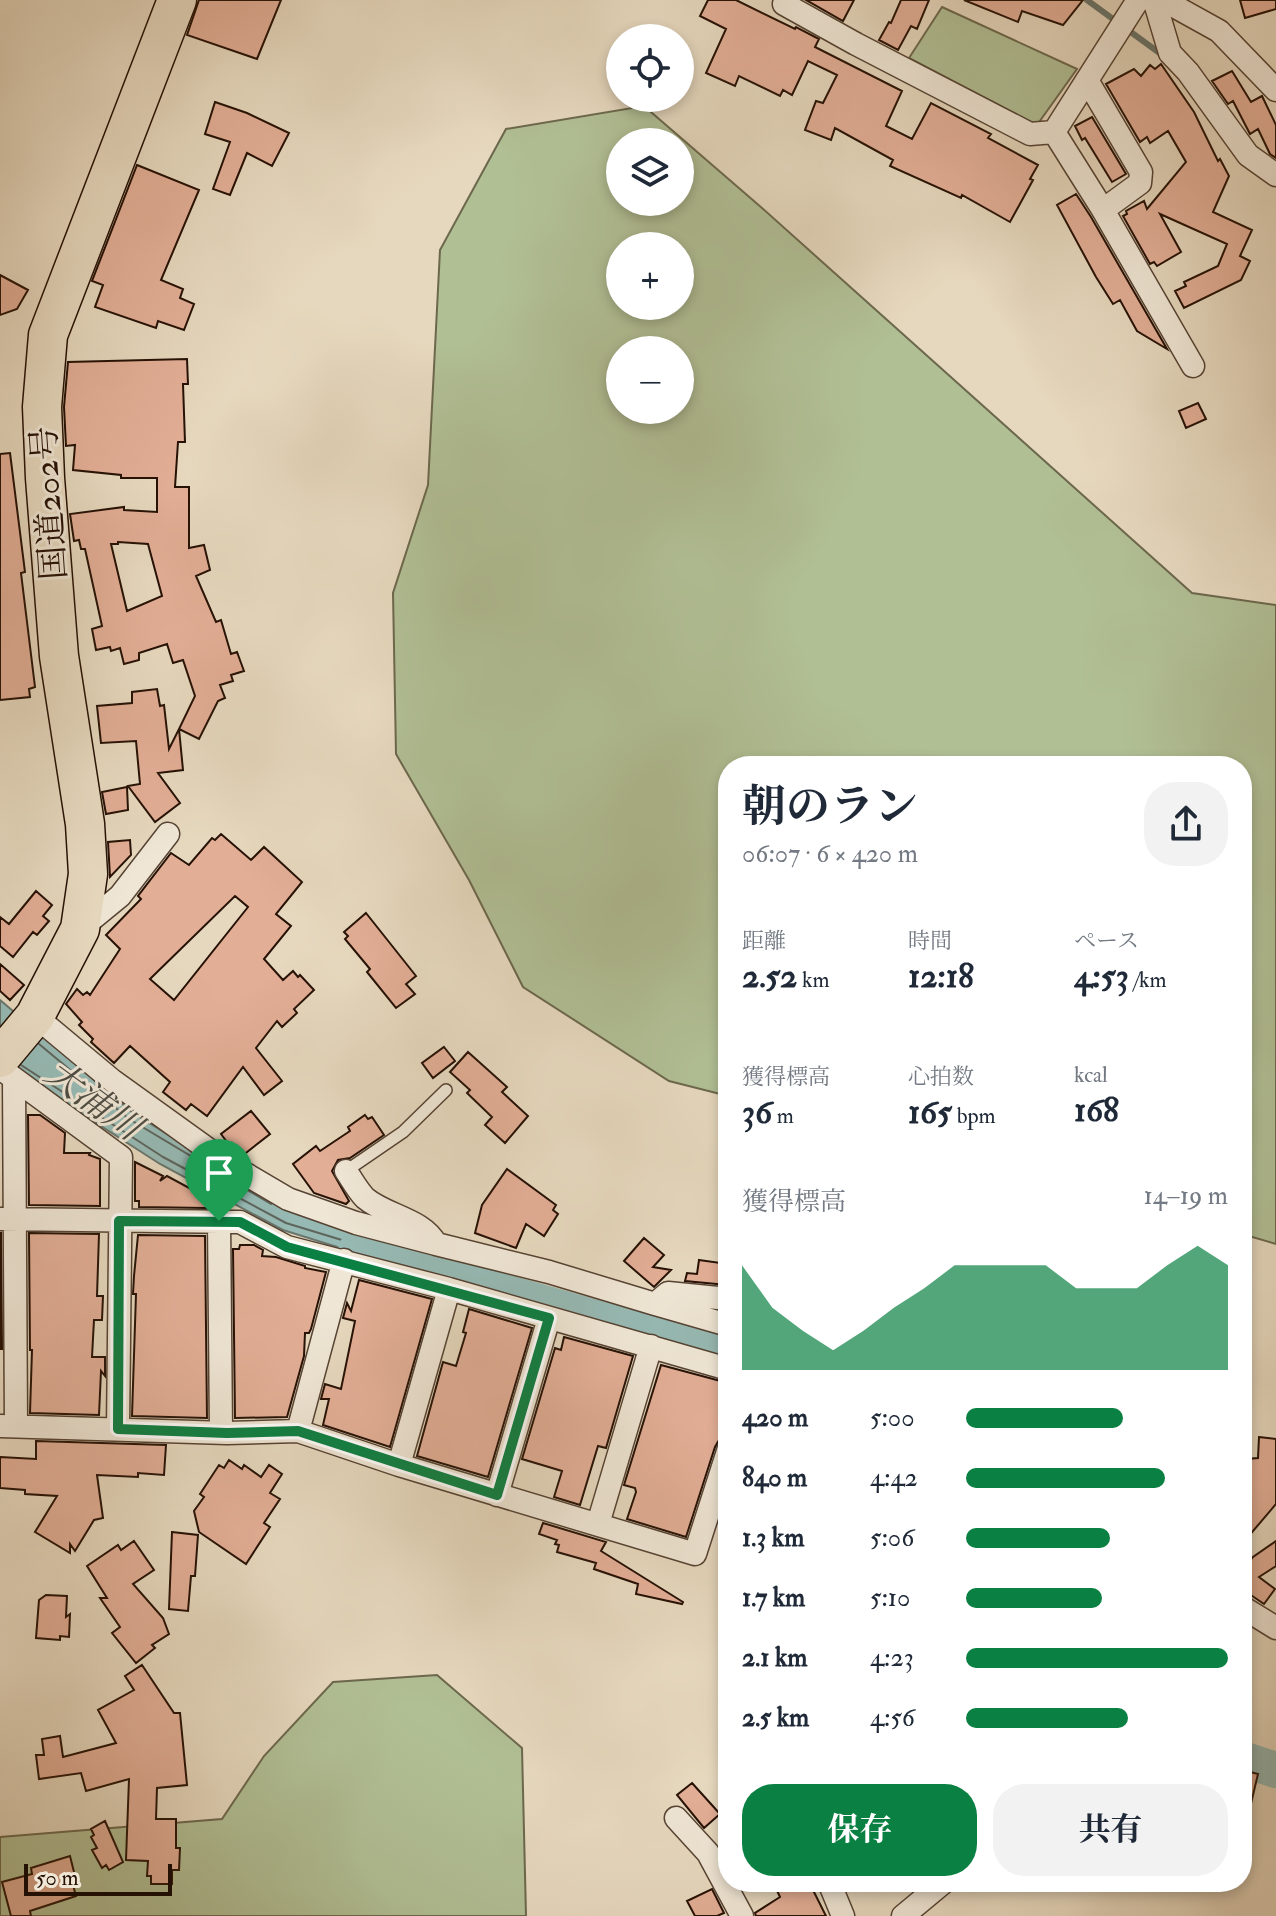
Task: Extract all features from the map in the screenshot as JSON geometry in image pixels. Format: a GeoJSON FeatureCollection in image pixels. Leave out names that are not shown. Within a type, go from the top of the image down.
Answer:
{"type":"FeatureCollection","features":[{"type":"Feature","properties":{"kind":"highway","name":"国道202号"},"geometry":{"type":"LineString","coordinates":[[4,1065],[35,1016],[80,929],[88,874],[85,824],[59,656],[45,478],[42,407],[48,335],[177,0]]}},
{"type":"Feature","properties":{"kind":"street"},"geometry":{"type":"LineString","coordinates":[[1054,132],[1138,0]]}},
{"type":"Feature","properties":{"kind":"street"},"geometry":{"type":"LineString","coordinates":[[1152,0],[1170,53],[1188,72],[1248,155],[1276,175]]}},
{"type":"Feature","properties":{"kind":"street"},"geometry":{"type":"LineString","coordinates":[[1163,0],[1219,31],[1276,90]]}},
{"type":"Feature","properties":{"kind":"street"},"geometry":{"type":"LineString","coordinates":[[784,4],[1030,134],[1054,132]]}},
{"type":"Feature","properties":{"kind":"street"},"geometry":{"type":"LineString","coordinates":[[1087,80],[1141,172],[1140,183],[1103,210]]}},
{"type":"Feature","properties":{"kind":"street"},"geometry":{"type":"LineString","coordinates":[[1054,132],[1193,366]]}},
{"type":"Feature","properties":{"kind":"street"},"geometry":{"type":"LineString","coordinates":[[80,929],[120,896],[168,834]]}},
{"type":"Feature","properties":{"kind":"street"},"geometry":{"type":"LineString","coordinates":[[35,1016],[113,1081],[227,1163],[288,1199],[356,1223],[549,1272],[718,1322]]}},
{"type":"Feature","properties":{"kind":"street"},"geometry":{"type":"LineString","coordinates":[[4,1065],[8,1426],[298,1431],[399,1465],[695,1554],[718,1482]]}},
{"type":"Feature","properties":{"kind":"street"},"geometry":{"type":"LineString","coordinates":[[4,1065],[121,1157],[118,1429]]}},
{"type":"Feature","properties":{"kind":"street"},"geometry":{"type":"LineString","coordinates":[[346,1171],[365,1198],[414,1224],[433,1238],[436,1244]]}},
{"type":"Feature","properties":{"kind":"street"},"geometry":{"type":"LineString","coordinates":[[356,1223],[365,1198]]}},
{"type":"Feature","properties":{"kind":"street"},"geometry":{"type":"LineString","coordinates":[[8,1220],[240,1222],[287,1247],[344,1260],[718,1366]]}},
{"type":"Feature","properties":{"kind":"street"},"geometry":{"type":"LineString","coordinates":[[219,1221],[221,1432]]}},
{"type":"Feature","properties":{"kind":"street"},"geometry":{"type":"LineString","coordinates":[[298,1431],[344,1260]]}},
{"type":"Feature","properties":{"kind":"street"},"geometry":{"type":"LineString","coordinates":[[399,1465],[449,1289]]}},
{"type":"Feature","properties":{"kind":"street"},"geometry":{"type":"LineString","coordinates":[[655,1304],[668,1293],[718,1298]]}},
{"type":"Feature","properties":{"kind":"street"},"geometry":{"type":"LineString","coordinates":[[497,1495],[549,1318]]}},
{"type":"Feature","properties":{"kind":"street"},"geometry":{"type":"LineString","coordinates":[[598,1524],[651,1346]]}},
{"type":"Feature","properties":{"kind":"street"},"geometry":{"type":"LineString","coordinates":[[1252,1613],[1276,1628]]}},
{"type":"Feature","properties":{"kind":"street"},"geometry":{"type":"LineString","coordinates":[[676,1818],[708,1853],[718,1872]]}},
{"type":"Feature","properties":{"kind":"street"},"geometry":{"type":"LineString","coordinates":[[729,1892],[742,1916]]}},
{"type":"Feature","properties":{"kind":"street"},"geometry":{"type":"LineString","coordinates":[[833,1892],[843,1916]]}},
{"type":"Feature","properties":{"kind":"street"},"geometry":{"type":"LineString","coordinates":[[903,1916],[932,1892]]}},
{"type":"Feature","properties":{"kind":"lane"},"geometry":{"type":"LineString","coordinates":[[346,1171],[403,1132],[446,1090]]}},
{"type":"Feature","properties":{"kind":"green space"},"geometry":{"type":"Polygon","coordinates":[[[942,7],[1077,69],[1037,125],[909,58],[942,7]]]}},
{"type":"Feature","properties":{"kind":"green space"},"geometry":{"type":"Polygon","coordinates":[[[608,112],[651,112],[669,128],[606,128],[606,216],[694,216],[694,149],[1192,593],[1276,605],[1276,1244],[1252,1237],[1252,756],[718,756],[718,1093],[669,1081],[523,987],[469,880],[396,754],[393,593],[428,485],[440,250],[506,129],[608,112]]]}},
{"type":"Feature","properties":{"kind":"green space"},"geometry":{"type":"Polygon","coordinates":[[[437,1675],[522,1748],[526,1916],[0,1916],[0,1837],[222,1819],[264,1756],[333,1682],[437,1675]]]}},
{"type":"Feature","properties":{"kind":"water"},"geometry":{"type":"Polygon","coordinates":[[[0,1000],[133,1113],[219,1166],[405,1243],[401,1267],[283,1230],[160,1164],[0,1061],[0,1000]]]}},
{"type":"Feature","properties":{"kind":"building"},"geometry":{"type":"Polygon","coordinates":[[[199,0],[281,0],[257,59],[187,35],[199,0]]]}},
{"type":"Feature","properties":{"kind":"building"},"geometry":{"type":"Polygon","coordinates":[[[708,0],[736,0],[796,27],[819,39],[815,47],[902,91],[886,126],[912,139],[931,103],[991,134],[988,138],[1038,165],[1010,222],[962,195],[961,198],[890,166],[893,160],[835,128],[831,140],[805,130],[816,101],[823,103],[837,75],[808,61],[792,95],[783,90],[780,96],[739,76],[735,86],[706,73],[726,29],[700,16],[708,0]]]}},
{"type":"Feature","properties":{"kind":"building"},"geometry":{"type":"Polygon","coordinates":[[[806,0],[854,0],[843,21],[806,0]]]}},
{"type":"Feature","properties":{"kind":"building"},"geometry":{"type":"Polygon","coordinates":[[[901,0],[929,0],[917,29],[911,26],[898,50],[879,40],[901,0]]]}},
{"type":"Feature","properties":{"kind":"building"},"geometry":{"type":"Polygon","coordinates":[[[964,0],[1083,0],[1063,25],[1022,11],[1018,22],[964,0]]]}},
{"type":"Feature","properties":{"kind":"building"},"geometry":{"type":"Polygon","coordinates":[[[1240,0],[1276,0],[1276,9],[1245,18],[1240,0]]]}},
{"type":"Feature","properties":{"kind":"building"},"geometry":{"type":"Polygon","coordinates":[[[1161,64],[1194,112],[1218,161],[1220,159],[1229,176],[1213,212],[1252,230],[1240,256],[1250,261],[1241,280],[1184,308],[1175,291],[1186,286],[1184,282],[1218,266],[1227,244],[1160,214],[1181,252],[1157,266],[1154,262],[1150,264],[1123,216],[1144,201],[1147,209],[1186,162],[1168,131],[1150,143],[1147,137],[1140,142],[1106,84],[1134,69],[1141,76],[1150,65],[1155,69],[1161,64]]]}},
{"type":"Feature","properties":{"kind":"building"},"geometry":{"type":"Polygon","coordinates":[[[1232,71],[1251,102],[1262,96],[1276,125],[1276,158],[1270,154],[1258,129],[1250,134],[1233,101],[1228,104],[1212,81],[1232,71]]]}},
{"type":"Feature","properties":{"kind":"building"},"geometry":{"type":"Polygon","coordinates":[[[215,102],[289,133],[272,166],[247,153],[230,195],[213,189],[230,142],[205,134],[215,102]]]}},
{"type":"Feature","properties":{"kind":"building"},"geometry":{"type":"Polygon","coordinates":[[[1092,117],[1126,174],[1112,182],[1075,126],[1092,117]]]}},
{"type":"Feature","properties":{"kind":"building"},"geometry":{"type":"Polygon","coordinates":[[[137,165],[199,190],[161,280],[183,289],[180,298],[194,304],[184,330],[158,321],[156,328],[95,307],[103,285],[92,281],[137,165]]]}},
{"type":"Feature","properties":{"kind":"building"},"geometry":{"type":"Polygon","coordinates":[[[1076,194],[1167,349],[1137,331],[1120,300],[1113,304],[1096,277],[1057,205],[1076,194]]]}},
{"type":"Feature","properties":{"kind":"building"},"geometry":{"type":"Polygon","coordinates":[[[0,275],[28,290],[17,309],[0,315],[0,275]]]}},
{"type":"Feature","properties":{"kind":"building"},"geometry":{"type":"Polygon","coordinates":[[[187,359],[188,384],[183,384],[185,442],[178,442],[175,487],[189,487],[189,548],[204,545],[210,570],[196,576],[216,622],[221,620],[231,654],[237,652],[244,671],[231,675],[233,681],[220,685],[225,698],[218,701],[199,739],[179,729],[195,696],[183,660],[173,663],[167,644],[139,653],[139,660],[124,664],[120,648],[96,650],[92,629],[102,626],[85,549],[81,549],[79,540],[74,541],[70,514],[124,507],[124,510],[157,512],[157,478],[121,478],[121,475],[73,470],[75,445],[66,446],[64,407],[68,362],[187,359]],[[111,544],[127,611],[162,596],[148,544],[111,544]]]}},
{"type":"Feature","properties":{"kind":"building"},"geometry":{"type":"Polygon","coordinates":[[[1198,403],[1206,419],[1186,428],[1179,411],[1198,403]]]}},
{"type":"Feature","properties":{"kind":"building"},"geometry":{"type":"Polygon","coordinates":[[[10,453],[35,687],[29,689],[30,697],[0,700],[0,454],[10,453]]]}},
{"type":"Feature","properties":{"kind":"building"},"geometry":{"type":"Polygon","coordinates":[[[157,689],[160,706],[164,705],[169,749],[179,729],[183,770],[158,773],[180,803],[155,822],[128,786],[140,784],[136,741],[101,743],[97,706],[132,703],[132,692],[157,689]]]}},
{"type":"Feature","properties":{"kind":"building"},"geometry":{"type":"Polygon","coordinates":[[[127,787],[128,810],[106,814],[102,792],[127,787]]]}},
{"type":"Feature","properties":{"kind":"building"},"geometry":{"type":"Polygon","coordinates":[[[221,834],[251,860],[264,847],[302,882],[276,914],[291,926],[264,959],[283,980],[293,971],[314,990],[294,1009],[297,1013],[282,1027],[277,1021],[256,1048],[282,1081],[264,1095],[243,1067],[207,1116],[191,1104],[186,1110],[163,1092],[170,1082],[130,1046],[114,1063],[91,1042],[93,1039],[79,1025],[82,1022],[66,1004],[77,989],[83,995],[87,992],[90,995],[120,949],[106,935],[141,899],[138,896],[171,853],[189,865],[212,838],[215,840],[221,834]],[[235,896],[150,979],[174,1000],[248,907],[235,896]]]}},
{"type":"Feature","properties":{"kind":"building"},"geometry":{"type":"Polygon","coordinates":[[[130,840],[131,855],[110,877],[108,842],[130,840]]]}},
{"type":"Feature","properties":{"kind":"building"},"geometry":{"type":"Polygon","coordinates":[[[36,891],[52,905],[43,916],[49,921],[37,935],[33,932],[13,957],[0,946],[0,917],[9,924],[36,891]]]}},
{"type":"Feature","properties":{"kind":"building"},"geometry":{"type":"Polygon","coordinates":[[[366,913],[416,976],[406,984],[415,994],[396,1008],[345,939],[348,936],[344,932],[366,913]]]}},
{"type":"Feature","properties":{"kind":"building"},"geometry":{"type":"Polygon","coordinates":[[[0,964],[24,985],[10,1000],[0,991],[0,964]]]}},
{"type":"Feature","properties":{"kind":"building"},"geometry":{"type":"Polygon","coordinates":[[[444,1047],[455,1061],[433,1078],[422,1063],[444,1047]]]}},
{"type":"Feature","properties":{"kind":"building"},"geometry":{"type":"Polygon","coordinates":[[[468,1052],[507,1087],[502,1092],[528,1116],[505,1143],[485,1125],[492,1117],[450,1072],[468,1052]]]}},
{"type":"Feature","properties":{"kind":"building"},"geometry":{"type":"Polygon","coordinates":[[[251,1111],[270,1134],[242,1156],[221,1134],[251,1111]]]}},
{"type":"Feature","properties":{"kind":"building"},"geometry":{"type":"Polygon","coordinates":[[[28,1115],[40,1115],[65,1133],[64,1153],[90,1153],[100,1159],[100,1206],[29,1205],[28,1115]]]}},
{"type":"Feature","properties":{"kind":"building"},"geometry":{"type":"Polygon","coordinates":[[[365,1115],[368,1119],[372,1117],[384,1135],[350,1158],[338,1160],[332,1171],[349,1201],[346,1204],[314,1193],[293,1164],[316,1146],[320,1151],[350,1131],[348,1127],[365,1115]]]}},
{"type":"Feature","properties":{"kind":"building"},"geometry":{"type":"Polygon","coordinates":[[[135,1162],[163,1176],[160,1181],[167,1176],[208,1198],[207,1208],[139,1207],[139,1201],[135,1201],[135,1162]]]}},
{"type":"Feature","properties":{"kind":"building"},"geometry":{"type":"Polygon","coordinates":[[[507,1169],[556,1205],[553,1210],[558,1214],[544,1236],[526,1224],[516,1248],[475,1233],[482,1205],[507,1169]]]}},
{"type":"Feature","properties":{"kind":"building"},"geometry":{"type":"Polygon","coordinates":[[[1,1233],[2,1349],[0,1349],[1,1233]]]}},
{"type":"Feature","properties":{"kind":"building"},"geometry":{"type":"Polygon","coordinates":[[[29,1233],[99,1234],[97,1296],[103,1296],[102,1320],[94,1320],[92,1357],[105,1357],[105,1376],[101,1371],[99,1415],[30,1413],[29,1233]]]}},
{"type":"Feature","properties":{"kind":"building"},"geometry":{"type":"Polygon","coordinates":[[[138,1235],[205,1236],[207,1418],[132,1416],[136,1294],[133,1294],[138,1235]]]}},
{"type":"Feature","properties":{"kind":"building"},"geometry":{"type":"Polygon","coordinates":[[[644,1238],[664,1255],[653,1267],[671,1270],[654,1287],[624,1261],[644,1238]]]}},
{"type":"Feature","properties":{"kind":"building"},"geometry":{"type":"Polygon","coordinates":[[[240,1245],[254,1245],[263,1250],[262,1256],[276,1257],[326,1272],[311,1329],[305,1333],[304,1356],[287,1417],[235,1418],[233,1249],[239,1249],[240,1245]]]}},
{"type":"Feature","properties":{"kind":"building"},"geometry":{"type":"Polygon","coordinates":[[[699,1260],[718,1263],[718,1284],[685,1281],[687,1273],[697,1274],[699,1260]]]}},
{"type":"Feature","properties":{"kind":"building"},"geometry":{"type":"Polygon","coordinates":[[[359,1280],[432,1299],[390,1447],[323,1425],[329,1399],[321,1399],[325,1384],[341,1389],[355,1321],[343,1318],[347,1303],[351,1311],[359,1280]]]}},
{"type":"Feature","properties":{"kind":"building"},"geometry":{"type":"Polygon","coordinates":[[[469,1309],[532,1328],[488,1477],[417,1456],[443,1362],[456,1366],[466,1333],[463,1332],[469,1309]]]}},
{"type":"Feature","properties":{"kind":"building"},"geometry":{"type":"Polygon","coordinates":[[[564,1337],[633,1356],[606,1448],[598,1446],[580,1505],[554,1497],[562,1471],[522,1459],[555,1348],[561,1350],[564,1337]]]}},
{"type":"Feature","properties":{"kind":"building"},"geometry":{"type":"Polygon","coordinates":[[[661,1365],[718,1380],[718,1442],[686,1537],[627,1519],[636,1492],[635,1488],[624,1485],[661,1365]]]}},
{"type":"Feature","properties":{"kind":"building"},"geometry":{"type":"Polygon","coordinates":[[[1259,1437],[1276,1439],[1276,1504],[1252,1532],[1252,1458],[1258,1458],[1259,1437]]]}},
{"type":"Feature","properties":{"kind":"building"},"geometry":{"type":"Polygon","coordinates":[[[36,1441],[166,1445],[164,1475],[97,1475],[103,1518],[94,1520],[75,1551],[70,1544],[70,1553],[35,1532],[57,1496],[25,1494],[25,1490],[0,1488],[0,1457],[36,1459],[36,1441]]]}},
{"type":"Feature","properties":{"kind":"building"},"geometry":{"type":"Polygon","coordinates":[[[229,1460],[242,1469],[244,1465],[261,1477],[269,1465],[282,1474],[270,1493],[280,1499],[264,1523],[270,1527],[246,1564],[199,1532],[194,1511],[204,1497],[200,1494],[219,1465],[224,1468],[229,1460]]]}},
{"type":"Feature","properties":{"kind":"building"},"geometry":{"type":"Polygon","coordinates":[[[543,1523],[606,1542],[601,1551],[682,1604],[636,1594],[638,1584],[594,1569],[596,1563],[557,1552],[557,1540],[539,1534],[543,1523]]]}},
{"type":"Feature","properties":{"kind":"building"},"geometry":{"type":"Polygon","coordinates":[[[172,1532],[198,1535],[188,1611],[169,1609],[172,1532]]]}},
{"type":"Feature","properties":{"kind":"building"},"geometry":{"type":"Polygon","coordinates":[[[134,1541],[154,1570],[133,1584],[163,1618],[169,1634],[152,1645],[155,1648],[136,1663],[112,1633],[120,1627],[100,1598],[107,1598],[87,1566],[118,1545],[121,1550],[134,1541]]]}},
{"type":"Feature","properties":{"kind":"building"},"geometry":{"type":"Polygon","coordinates":[[[1276,1541],[1276,1566],[1259,1577],[1275,1589],[1264,1604],[1252,1596],[1253,1557],[1276,1541]]]}},
{"type":"Feature","properties":{"kind":"building"},"geometry":{"type":"Polygon","coordinates":[[[46,1595],[67,1596],[69,1637],[60,1636],[60,1640],[36,1638],[39,1600],[46,1595]]]}},
{"type":"Feature","properties":{"kind":"building"},"geometry":{"type":"Polygon","coordinates":[[[142,1665],[174,1713],[180,1713],[187,1785],[157,1788],[156,1819],[176,1819],[179,1870],[172,1870],[172,1884],[151,1884],[151,1876],[147,1876],[148,1861],[126,1860],[129,1779],[86,1791],[81,1773],[39,1779],[36,1755],[44,1755],[42,1739],[60,1736],[63,1757],[116,1743],[98,1710],[134,1690],[125,1676],[142,1665]]]}},
{"type":"Feature","properties":{"kind":"building"},"geometry":{"type":"Polygon","coordinates":[[[1252,1772],[1258,1774],[1252,1799],[1252,1772]]]}},
{"type":"Feature","properties":{"kind":"building"},"geometry":{"type":"Polygon","coordinates":[[[692,1783],[718,1812],[718,1816],[704,1828],[677,1795],[692,1783]]]}},
{"type":"Feature","properties":{"kind":"building"},"geometry":{"type":"Polygon","coordinates":[[[105,1821],[123,1862],[109,1870],[106,1865],[102,1868],[92,1850],[97,1848],[91,1837],[94,1835],[91,1829],[105,1821]]]}},
{"type":"Feature","properties":{"kind":"building"},"geometry":{"type":"Polygon","coordinates":[[[70,1856],[77,1884],[73,1885],[76,1896],[30,1911],[31,1916],[11,1916],[2,1882],[32,1874],[31,1868],[70,1856]]]}},
{"type":"Feature","properties":{"kind":"building"},"geometry":{"type":"Polygon","coordinates":[[[712,1889],[724,1913],[695,1916],[687,1901],[712,1889]]]}},
{"type":"Feature","properties":{"kind":"building"},"geometry":{"type":"Polygon","coordinates":[[[778,1892],[814,1892],[826,1916],[756,1916],[755,1913],[780,1897],[778,1892]]]}},
{"type":"Feature","properties":{"kind":"waterway"},"geometry":{"type":"LineString","coordinates":[[1087,0],[1165,57]]}},
{"type":"Feature","properties":{"kind":"waterway","name":"大浦川"},"geometry":{"type":"LineString","coordinates":[[356,1250],[718,1352]]}},
{"type":"Feature","properties":{"kind":"waterway","name":"大浦川"},"geometry":{"type":"LineString","coordinates":[[1252,1762],[1276,1770]]}},
{"type":"Feature","properties":{"kind":"route"},"geometry":{"type":"LineString","coordinates":[[119,1221],[219,1221],[240,1222],[287,1247],[549,1318],[497,1495],[298,1431],[227,1433],[118,1429],[119,1221]]}}]}
